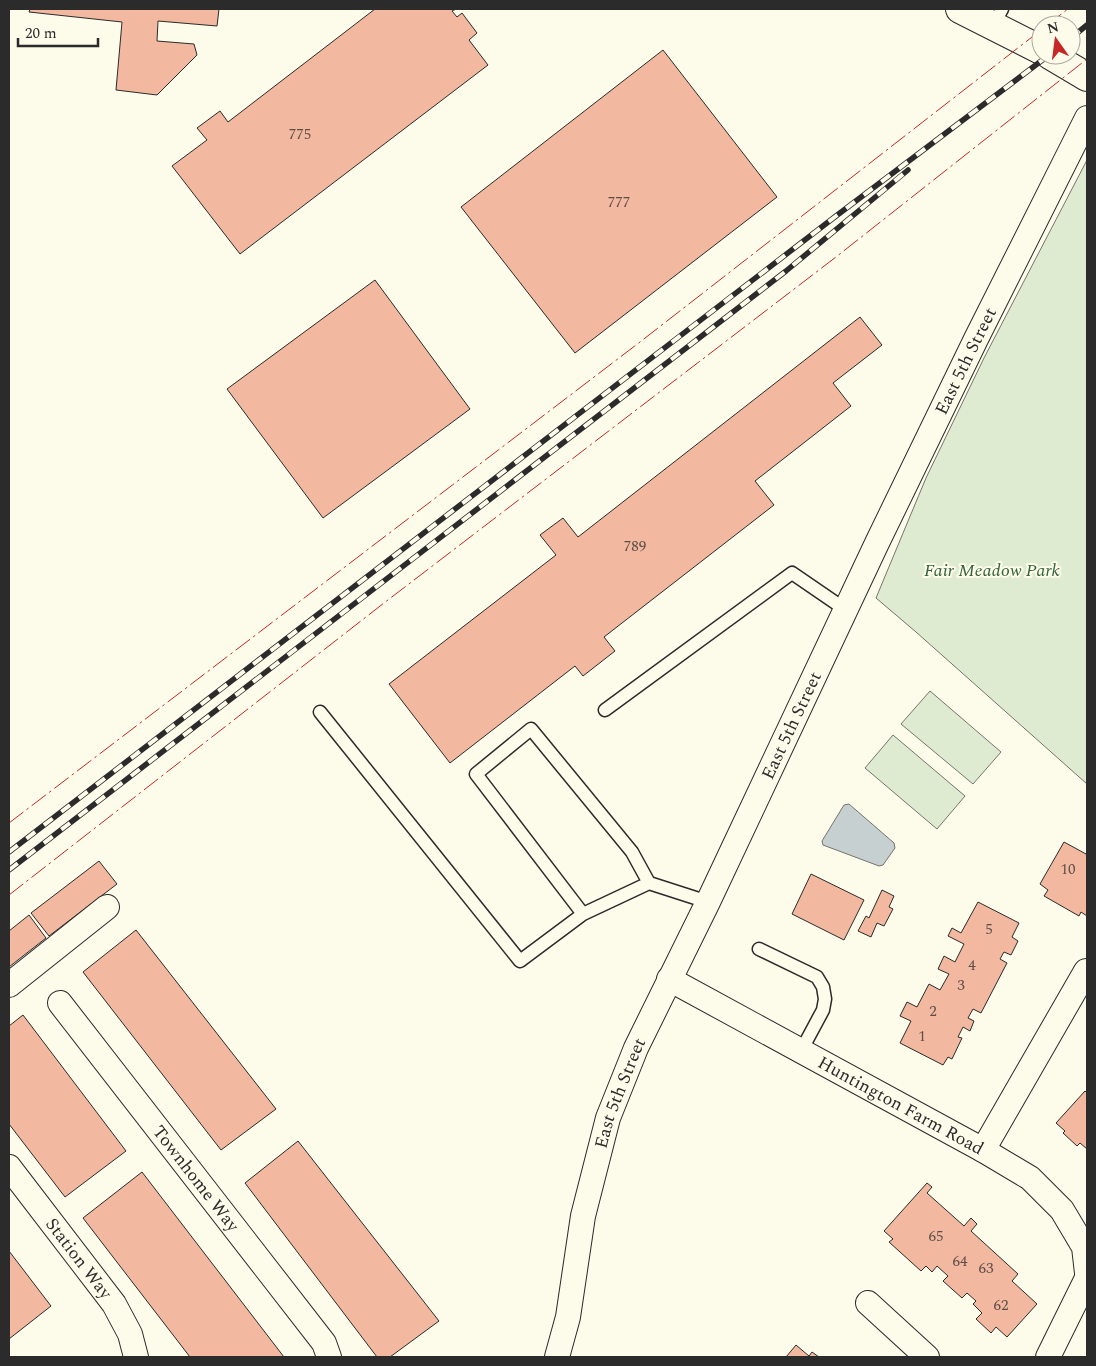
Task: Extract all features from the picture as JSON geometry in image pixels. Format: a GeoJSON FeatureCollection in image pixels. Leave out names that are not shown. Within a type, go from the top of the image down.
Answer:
{"type":"FeatureCollection","features":[{"type":"Feature","properties":{"kind":"main road"},"geometry":{"type":"LineString","coordinates":[[960,9],[998,17],[1031,42]]}},
{"type":"Feature","properties":{"kind":"main road"},"geometry":{"type":"LineString","coordinates":[[1067,65],[1087,77]]}},
{"type":"Feature","properties":{"kind":"street","name":"East 5th Street"},"geometry":{"type":"LineString","coordinates":[[557,1357],[568,1317],[583,1216],[608,1118],[636,1048],[708,902],[877,543],[976,339],[1087,118]]}},
{"type":"Feature","properties":{"kind":"street"},"geometry":{"type":"LineString","coordinates":[[9,985],[107,907]]}},
{"type":"Feature","properties":{"kind":"street"},"geometry":{"type":"LineString","coordinates":[[983,1150],[1086,971]]}},
{"type":"Feature","properties":{"kind":"street","name":"Huntington Farm Road"},"geometry":{"type":"LineString","coordinates":[[669,980],[983,1150],[1030,1178],[1062,1210],[1084,1247],[1087,1273]]}},
{"type":"Feature","properties":{"kind":"street","name":"Townhome Way"},"geometry":{"type":"LineString","coordinates":[[60,1002],[324,1343],[329,1357]]}},
{"type":"Feature","properties":{"kind":"street","name":"Station Way"},"geometry":{"type":"LineString","coordinates":[[9,1167],[114,1304],[130,1334],[136,1357]]}},
{"type":"Feature","properties":{"kind":"street"},"geometry":{"type":"LineString","coordinates":[[1048,1357],[1087,1278]]}},
{"type":"Feature","properties":{"kind":"street"},"geometry":{"type":"LineString","coordinates":[[868,1303],[928,1357]]}},
{"type":"Feature","properties":{"kind":"lane"},"geometry":{"type":"LineString","coordinates":[[605,710],[792,573],[846,610]]}},
{"type":"Feature","properties":{"kind":"lane"},"geometry":{"type":"LineString","coordinates":[[320,712],[520,961],[583,914],[649,883],[708,902]]}},
{"type":"Feature","properties":{"kind":"lane"},"geometry":{"type":"LineString","coordinates":[[583,914],[476,774],[530,729],[632,852],[649,883]]}},
{"type":"Feature","properties":{"kind":"lane"},"geometry":{"type":"LineString","coordinates":[[759,949],[817,977],[823,987],[825,999],[822,1010],[801,1051]]}},
{"type":"Feature","properties":{"kind":"green space","name":"Fair Meadow Park"},"geometry":{"type":"Polygon","coordinates":[[[1087,160],[1087,784],[876,598],[926,478],[984,358],[1087,160]]]}},
{"type":"Feature","properties":{"kind":"green space"},"geometry":{"type":"Polygon","coordinates":[[[930,691],[1001,752],[973,784],[901,724],[930,691]]]}},
{"type":"Feature","properties":{"kind":"green space"},"geometry":{"type":"Polygon","coordinates":[[[893,735],[965,796],[937,829],[865,768],[893,735]]]}},
{"type":"Feature","properties":{"kind":"shaded area"},"geometry":{"type":"Polygon","coordinates":[[[849,804],[894,843],[895,848],[883,865],[879,866],[823,845],[822,841],[844,805],[849,804]]]}},
{"type":"Feature","properties":{"kind":"building"},"geometry":{"type":"Polygon","coordinates":[[[30,9],[219,9],[217,26],[158,21],[157,41],[194,44],[197,55],[157,95],[116,90],[122,22],[29,12],[30,9]]]}},
{"type":"Feature","properties":{"kind":"building"},"geometry":{"type":"Polygon","coordinates":[[[375,9],[456,9],[452,11],[457,17],[462,13],[477,33],[469,40],[488,65],[240,254],[172,166],[207,140],[197,128],[220,111],[228,122],[375,9]]]}},
{"type":"Feature","properties":{"kind":"building"},"geometry":{"type":"Polygon","coordinates":[[[663,50],[777,197],[575,353],[461,207],[663,50]]]}},
{"type":"Feature","properties":{"kind":"building"},"geometry":{"type":"Polygon","coordinates":[[[375,280],[470,409],[323,518],[227,389],[375,280]]]}},
{"type":"Feature","properties":{"kind":"building"},"geometry":{"type":"Polygon","coordinates":[[[860,317],[882,345],[833,383],[851,406],[755,481],[774,505],[604,637],[615,651],[583,676],[575,666],[450,763],[389,684],[556,555],[540,535],[563,518],[578,537],[860,317]]]}},
{"type":"Feature","properties":{"kind":"building"},"geometry":{"type":"Polygon","coordinates":[[[1064,842],[1086,854],[1087,851],[1087,916],[1081,912],[1079,916],[1044,896],[1048,890],[1040,884],[1064,842]]]}},
{"type":"Feature","properties":{"kind":"building"},"geometry":{"type":"Polygon","coordinates":[[[99,861],[117,884],[49,936],[31,913],[99,861]]]}},
{"type":"Feature","properties":{"kind":"building"},"geometry":{"type":"Polygon","coordinates":[[[811,874],[864,900],[844,940],[792,914],[811,874]]]}},
{"type":"Feature","properties":{"kind":"building"},"geometry":{"type":"Polygon","coordinates":[[[882,890],[894,896],[889,907],[893,909],[884,926],[877,923],[871,937],[858,931],[866,916],[869,918],[882,890]]]}},
{"type":"Feature","properties":{"kind":"building"},"geometry":{"type":"Polygon","coordinates":[[[978,902],[1019,923],[1012,937],[1018,941],[1011,955],[1004,952],[1000,959],[1007,963],[981,1013],[973,1009],[968,1018],[974,1021],[970,1031],[963,1027],[958,1037],[962,1038],[952,1059],[948,1057],[943,1065],[900,1043],[911,1021],[900,1016],[907,1002],[917,1007],[929,984],[940,990],[949,974],[938,969],[944,956],[955,962],[964,944],[948,936],[952,928],[961,933],[978,902]]]}},
{"type":"Feature","properties":{"kind":"building"},"geometry":{"type":"Polygon","coordinates":[[[29,915],[46,938],[9,967],[9,931],[29,915]]]}},
{"type":"Feature","properties":{"kind":"building"},"geometry":{"type":"Polygon","coordinates":[[[136,930],[276,1109],[221,1150],[83,972],[136,930]]]}},
{"type":"Feature","properties":{"kind":"building"},"geometry":{"type":"Polygon","coordinates":[[[23,1015],[126,1151],[65,1197],[9,1124],[9,1026],[23,1015]]]}},
{"type":"Feature","properties":{"kind":"building"},"geometry":{"type":"Polygon","coordinates":[[[1085,1091],[1087,1093],[1087,1149],[1080,1143],[1077,1146],[1063,1133],[1065,1131],[1056,1123],[1085,1091]]]}},
{"type":"Feature","properties":{"kind":"building"},"geometry":{"type":"Polygon","coordinates":[[[298,1141],[439,1321],[390,1357],[377,1357],[245,1183],[298,1141]]]}},
{"type":"Feature","properties":{"kind":"building"},"geometry":{"type":"Polygon","coordinates":[[[142,1172],[284,1357],[190,1357],[83,1218],[142,1172]]]}},
{"type":"Feature","properties":{"kind":"building"},"geometry":{"type":"Polygon","coordinates":[[[927,1183],[932,1187],[927,1193],[964,1226],[971,1218],[977,1224],[971,1231],[1018,1274],[1012,1281],[1037,1304],[1007,1337],[996,1327],[991,1333],[976,1319],[982,1313],[973,1304],[976,1301],[967,1293],[962,1298],[943,1281],[948,1276],[937,1266],[932,1272],[926,1266],[921,1271],[889,1242],[893,1239],[884,1231],[927,1183]]]}},
{"type":"Feature","properties":{"kind":"building"},"geometry":{"type":"Polygon","coordinates":[[[9,1251],[51,1306],[9,1339],[9,1251]]]}},
{"type":"Feature","properties":{"kind":"building"},"geometry":{"type":"Polygon","coordinates":[[[796,1345],[809,1356],[812,1352],[819,1357],[786,1357],[796,1345]]]}},
{"type":"Feature","properties":{"kind":"railway"},"geometry":{"type":"LineString","coordinates":[[1081,30],[1087,25]]}},
{"type":"Feature","properties":{"kind":"railway"},"geometry":{"type":"LineString","coordinates":[[9,852],[836,216],[1036,65]]}},
{"type":"Feature","properties":{"kind":"railway"},"geometry":{"type":"LineString","coordinates":[[9,870],[786,271],[908,170]]}},
{"type":"Feature","properties":{"kind":"power"},"geometry":{"type":"LineString","coordinates":[[1060,15],[1068,9]]}},
{"type":"Feature","properties":{"kind":"power"},"geometry":{"type":"LineString","coordinates":[[9,823],[640,342],[1031,38]]}},
{"type":"Feature","properties":{"kind":"power"},"geometry":{"type":"LineString","coordinates":[[9,895],[384,603],[836,257],[1087,59]]}}]}
